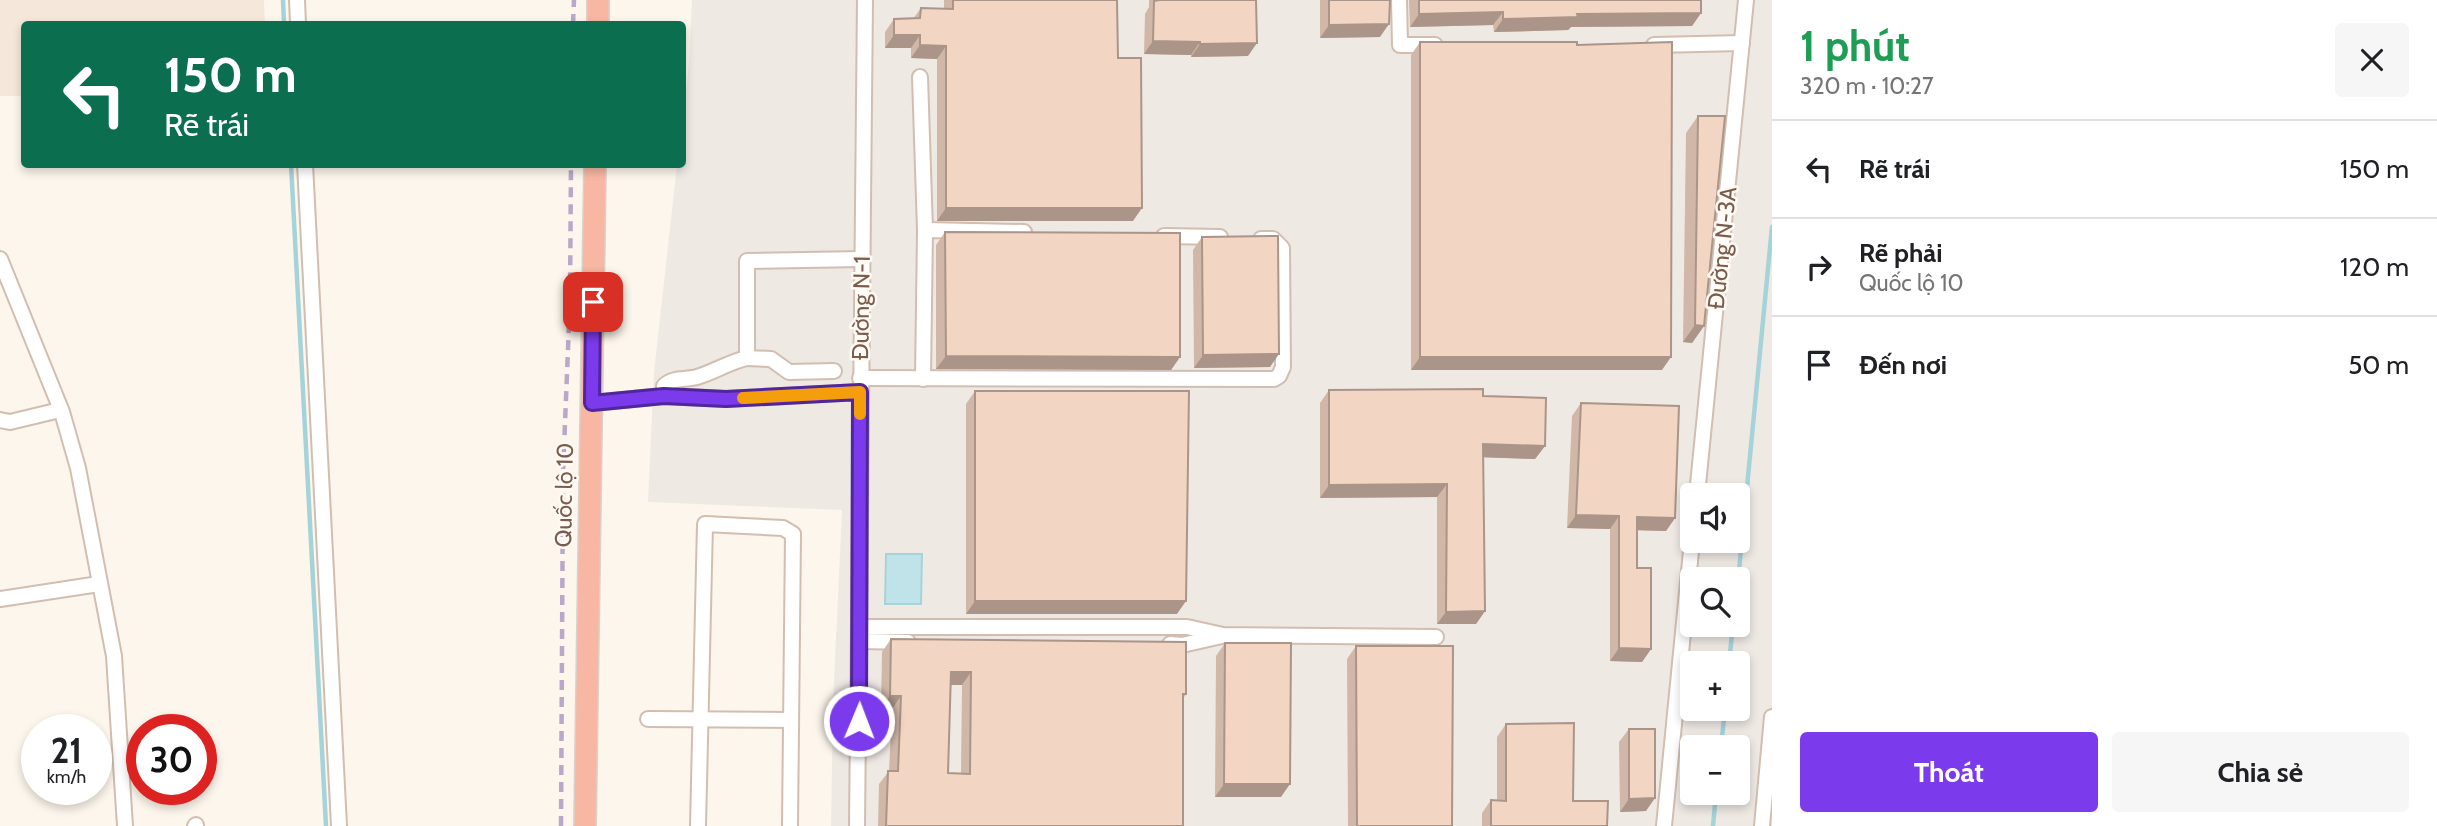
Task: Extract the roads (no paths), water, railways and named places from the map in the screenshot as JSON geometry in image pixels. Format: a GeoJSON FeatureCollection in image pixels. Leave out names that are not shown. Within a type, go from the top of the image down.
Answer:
{"type":"FeatureCollection","features":[{"type":"Feature","properties":{"kind":"highway"},"geometry":{"type":"LineString","coordinates":[[598,0],[598,21]]}},
{"type":"Feature","properties":{"kind":"highway","name":"Quốc lộ 10"},"geometry":{"type":"LineString","coordinates":[[585,826],[595,168]]}},
{"type":"Feature","properties":{"kind":"street"},"geometry":{"type":"LineString","coordinates":[[297,0],[298,21]]}},
{"type":"Feature","properties":{"kind":"street","name":"Đường N-1"},"geometry":{"type":"LineString","coordinates":[[857,826],[865,0]]}},
{"type":"Feature","properties":{"kind":"street"},"geometry":{"type":"LineString","coordinates":[[1399,0],[1400,45],[1455,45]]}},
{"type":"Feature","properties":{"kind":"street","name":"Đường N-3A"},"geometry":{"type":"LineString","coordinates":[[1698,483],[1746,0]]}},
{"type":"Feature","properties":{"kind":"street"},"geometry":{"type":"LineString","coordinates":[[1645,45],[1742,43]]}},
{"type":"Feature","properties":{"kind":"street"},"geometry":{"type":"LineString","coordinates":[[920,77],[925,230],[923,379]]}},
{"type":"Feature","properties":{"kind":"street"},"geometry":{"type":"LineString","coordinates":[[305,168],[339,826]]}},
{"type":"Feature","properties":{"kind":"street"},"geometry":{"type":"LineString","coordinates":[[925,230],[1037,233]]}},
{"type":"Feature","properties":{"kind":"street"},"geometry":{"type":"LineString","coordinates":[[592,403],[664,396],[726,399],[923,379],[1274,379],[1279,376],[1283,368],[1282,247],[1273,239],[1148,236]]}},
{"type":"Feature","properties":{"kind":"street"},"geometry":{"type":"LineString","coordinates":[[0,259],[60,410],[78,468],[114,656],[125,826]]}},
{"type":"Feature","properties":{"kind":"street"},"geometry":{"type":"LineString","coordinates":[[747,358],[747,261],[862,259]]}},
{"type":"Feature","properties":{"kind":"street"},"geometry":{"type":"LineString","coordinates":[[664,396],[664,386],[669,381],[698,377],[730,362],[747,358],[771,359],[789,372],[834,371]]}},
{"type":"Feature","properties":{"kind":"street"},"geometry":{"type":"LineString","coordinates":[[0,420],[10,422],[60,410]]}},
{"type":"Feature","properties":{"kind":"street"},"geometry":{"type":"LineString","coordinates":[[698,826],[705,524],[783,528],[793,534],[790,826]]}},
{"type":"Feature","properties":{"kind":"street"},"geometry":{"type":"LineString","coordinates":[[1664,826],[1691,553]]}},
{"type":"Feature","properties":{"kind":"street"},"geometry":{"type":"LineString","coordinates":[[0,599],[99,584]]}},
{"type":"Feature","properties":{"kind":"street"},"geometry":{"type":"LineString","coordinates":[[860,634],[1187,626],[1223,635],[1436,637]]}},
{"type":"Feature","properties":{"kind":"street"},"geometry":{"type":"LineString","coordinates":[[860,634],[929,642]]}},
{"type":"Feature","properties":{"kind":"street"},"geometry":{"type":"LineString","coordinates":[[1156,644],[1182,645],[1223,635]]}},
{"type":"Feature","properties":{"kind":"street"},"geometry":{"type":"LineString","coordinates":[[1762,826],[1772,717]]}},
{"type":"Feature","properties":{"kind":"street"},"geometry":{"type":"LineString","coordinates":[[648,719],[791,720]]}},
{"type":"Feature","properties":{"kind":"water"},"geometry":{"type":"Polygon","coordinates":[[[886,554],[922,554],[921,604],[885,604],[886,554]]]}},
{"type":"Feature","properties":{"kind":"waterway"},"geometry":{"type":"LineString","coordinates":[[283,0],[284,21]]}},
{"type":"Feature","properties":{"kind":"waterway"},"geometry":{"type":"LineString","coordinates":[[291,168],[326,826]]}},
{"type":"Feature","properties":{"kind":"waterway"},"geometry":{"type":"LineString","coordinates":[[1739,567],[1772,227]]}},
{"type":"Feature","properties":{"kind":"waterway"},"geometry":{"type":"LineString","coordinates":[[1730,651],[1732,637]]}},
{"type":"Feature","properties":{"kind":"waterway"},"geometry":{"type":"LineString","coordinates":[[1722,735],[1724,721]]}},
{"type":"Feature","properties":{"kind":"waterway"},"geometry":{"type":"LineString","coordinates":[[1713,826],[1715,805]]}},
{"type":"Feature","properties":{"kind":"railway"},"geometry":{"type":"LineString","coordinates":[[573,21],[574,0]]}},
{"type":"Feature","properties":{"kind":"railway"},"geometry":{"type":"LineString","coordinates":[[561,826],[563,473],[570,299],[571,168]]}}]}
